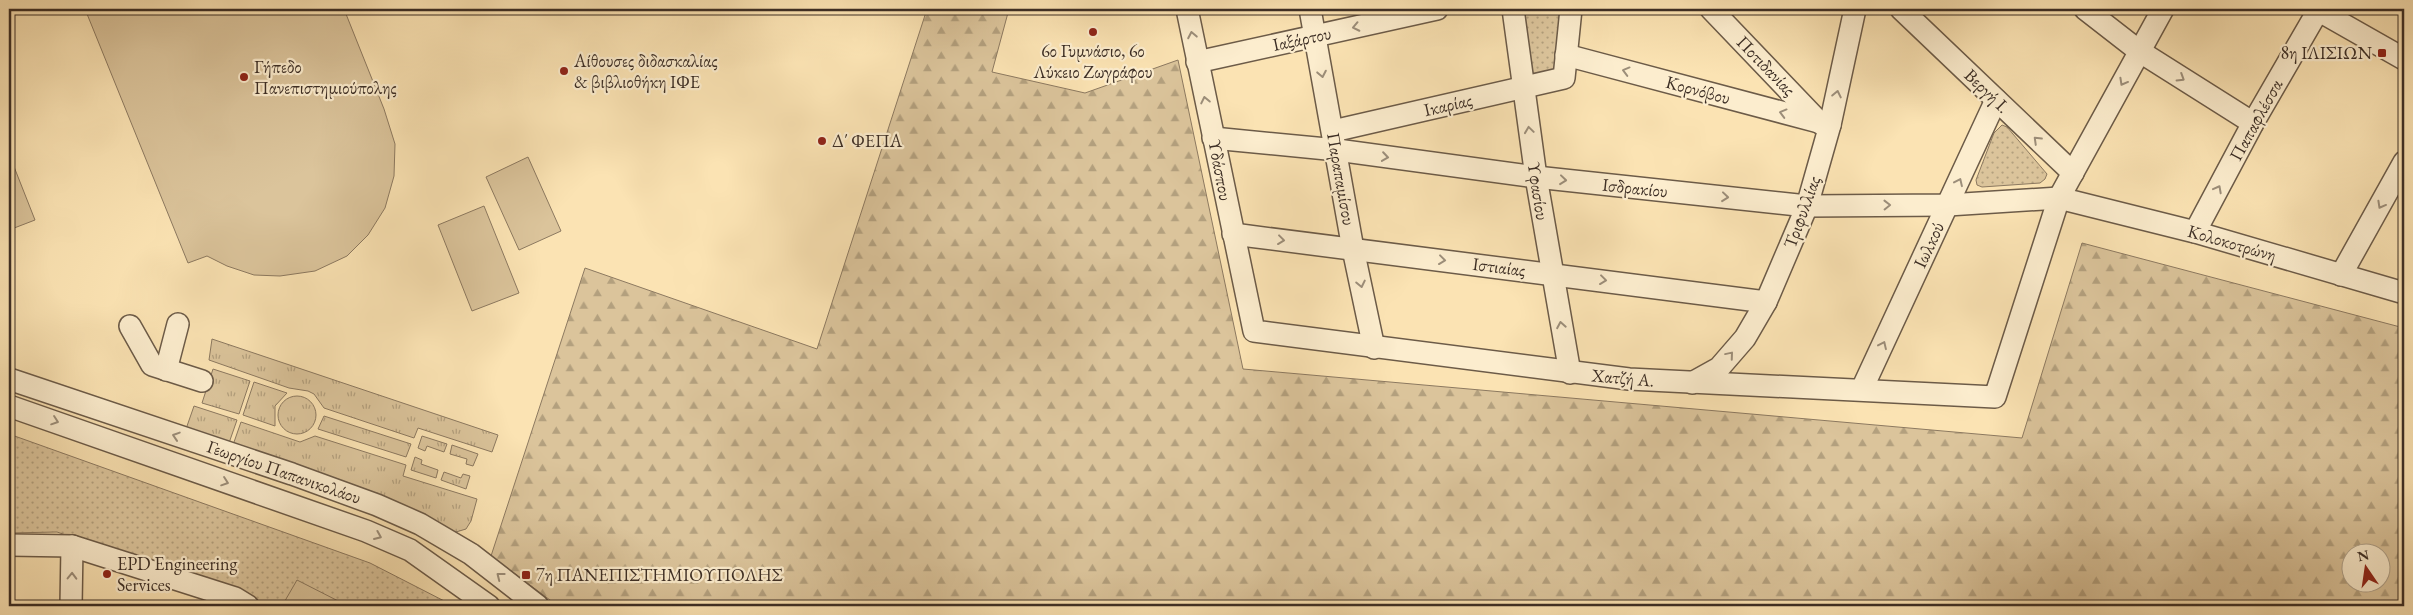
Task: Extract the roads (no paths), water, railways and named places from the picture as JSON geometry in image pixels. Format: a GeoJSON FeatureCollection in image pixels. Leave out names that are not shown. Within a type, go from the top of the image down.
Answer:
{"type":"FeatureCollection","features":[{"type":"Feature","properties":{"kind":"street","name":"Υδάσπου"},"geometry":{"type":"LineString","coordinates":[[1187,9],[1232,234],[1254,332]]}},
{"type":"Feature","properties":{"kind":"street","name":"Παραπαμίσου"},"geometry":{"type":"LineString","coordinates":[[1310,9],[1335,140],[1353,249],[1374,348]]}},
{"type":"Feature","properties":{"kind":"street","name":"Ιαξάρτου"},"geometry":{"type":"LineString","coordinates":[[1197,62],[1437,9]]}},
{"type":"Feature","properties":{"kind":"street","name":"Υφασίου"},"geometry":{"type":"LineString","coordinates":[[1513,9],[1536,177],[1570,373]]}},
{"type":"Feature","properties":{"kind":"street","name":"Ποτιδανίας"},"geometry":{"type":"LineString","coordinates":[[1711,9],[1825,124]]}},
{"type":"Feature","properties":{"kind":"street","name":"Τριφυλλίας"},"geometry":{"type":"LineString","coordinates":[[1692,383],[1719,368],[1745,338],[1766,302],[1807,206],[1825,124],[1855,9]]}},
{"type":"Feature","properties":{"kind":"street","name":"Βεργή Ι."},"geometry":{"type":"LineString","coordinates":[[1901,9],[2073,173]]}},
{"type":"Feature","properties":{"kind":"street"},"geometry":{"type":"LineString","coordinates":[[2085,9],[2139,52],[2253,123]]}},
{"type":"Feature","properties":{"kind":"street"},"geometry":{"type":"LineString","coordinates":[[2059,198],[2163,9]]}},
{"type":"Feature","properties":{"kind":"street"},"geometry":{"type":"LineString","coordinates":[[2318,9],[2404,59]]}},
{"type":"Feature","properties":{"kind":"street","name":"Παπαφλέσσα"},"geometry":{"type":"LineString","coordinates":[[2195,232],[2253,123],[2318,9]]}},
{"type":"Feature","properties":{"kind":"street"},"geometry":{"type":"LineString","coordinates":[[1566,55],[1572,10]]}},
{"type":"Feature","properties":{"kind":"street","name":"Ικαρίας"},"geometry":{"type":"LineString","coordinates":[[1335,140],[1564,78],[1566,55]]}},
{"type":"Feature","properties":{"kind":"street","name":"Κορνόβου"},"geometry":{"type":"LineString","coordinates":[[1566,55],[1825,124]]}},
{"type":"Feature","properties":{"kind":"street","name":"Ιωλκού"},"geometry":{"type":"LineString","coordinates":[[1862,389],[1996,100]]}},
{"type":"Feature","properties":{"kind":"street","name":"Ισδρακίου"},"geometry":{"type":"LineString","coordinates":[[1213,138],[1335,140],[1536,177],[1807,206],[1948,205],[2059,198]]}},
{"type":"Feature","properties":{"kind":"street"},"geometry":{"type":"LineString","coordinates":[[2341,275],[2404,162]]}},
{"type":"Feature","properties":{"kind":"street","name":"Κολοκοτρώνη"},"geometry":{"type":"LineString","coordinates":[[2059,198],[2195,232],[2404,293]]}},
{"type":"Feature","properties":{"kind":"street","name":"Χατζή Α."},"geometry":{"type":"LineString","coordinates":[[1254,332],[1570,373],[1692,383],[1862,389],[1995,397],[2059,198]]}},
{"type":"Feature","properties":{"kind":"street","name":"Ιστιαίας"},"geometry":{"type":"LineString","coordinates":[[1232,234],[1766,302]]}},
{"type":"Feature","properties":{"kind":"street"},"geometry":{"type":"LineString","coordinates":[[159,371],[178,324]]}},
{"type":"Feature","properties":{"kind":"street"},"geometry":{"type":"LineString","coordinates":[[130,326],[152,365],[159,371],[202,381]]}},
{"type":"Feature","properties":{"kind":"street","name":"Γεωργίου Παπανικολάου"},"geometry":{"type":"LineString","coordinates":[[9,379],[284,471],[377,505],[420,524],[471,554],[538,606]]}},
{"type":"Feature","properties":{"kind":"street","name":"Γεωργίου Παπανικολάου"},"geometry":{"type":"LineString","coordinates":[[9,406],[366,531],[410,550],[489,606]]}},
{"type":"Feature","properties":{"kind":"street"},"geometry":{"type":"LineString","coordinates":[[9,545],[72,546],[239,603]]}},
{"type":"Feature","properties":{"kind":"street"},"geometry":{"type":"LineString","coordinates":[[71,606],[72,546]]}},
{"type":"Feature","properties":{"kind":"place","name":"6ο Γυμνάσιο, 6ο Λύκειο Ζωγράφου"},"geometry":{"type":"Point","coordinates":[1093,32]}},
{"type":"Feature","properties":{"kind":"place","name":"8η ΙΛΙΣΙΩΝ"},"geometry":{"type":"Point","coordinates":[2382,53]}},
{"type":"Feature","properties":{"kind":"place","name":"Αίθουσες διδασκαλίας & βιβλιοθήκη ΙΦΕ"},"geometry":{"type":"Point","coordinates":[564,71]}},
{"type":"Feature","properties":{"kind":"place","name":"Γήπεδο Πανεπιστημιούπολης"},"geometry":{"type":"Point","coordinates":[244,77]}},
{"type":"Feature","properties":{"kind":"place","name":"Δ΄ ΦΕΠΑ"},"geometry":{"type":"Point","coordinates":[822,141]}},
{"type":"Feature","properties":{"kind":"place","name":"EPD Engineering Services"},"geometry":{"type":"Point","coordinates":[107,574]}},
{"type":"Feature","properties":{"kind":"place","name":"7η ΠΑΝΕΠΙΣΤΗΜΙΟΥΠΟΛΗΣ"},"geometry":{"type":"Point","coordinates":[526,575]}}]}
